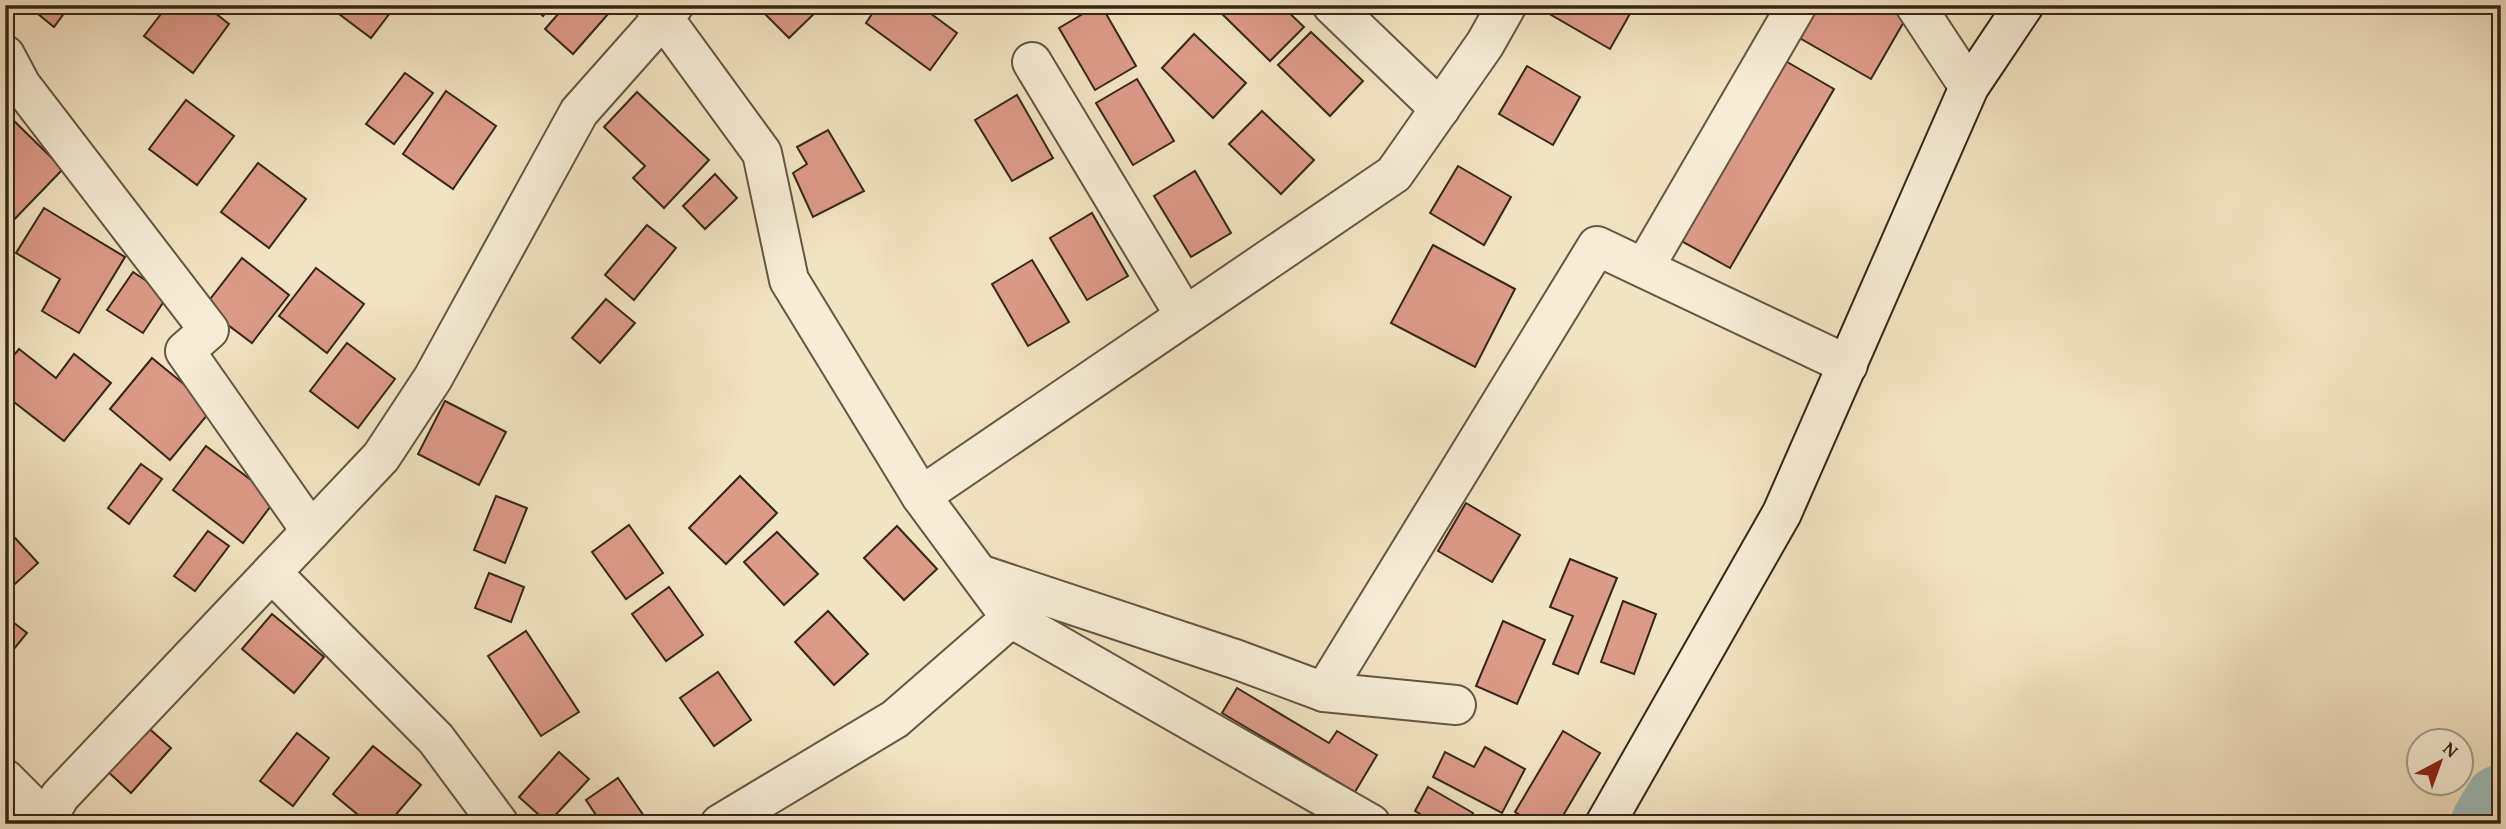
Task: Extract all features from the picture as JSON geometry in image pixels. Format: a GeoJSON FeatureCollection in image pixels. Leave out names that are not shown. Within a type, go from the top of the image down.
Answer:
{"type":"FeatureCollection","features":[{"type":"Feature","properties":{"kind":"street"},"geometry":{"type":"LineString","coordinates":[[1332,5],[1440,109]]}},
{"type":"Feature","properties":{"kind":"street"},"geometry":{"type":"LineString","coordinates":[[921,496],[1394,174],[1485,44],[1507,5]]}},
{"type":"Feature","properties":{"kind":"street"},"geometry":{"type":"LineString","coordinates":[[1644,268],[1797,5]]}},
{"type":"Feature","properties":{"kind":"street"},"geometry":{"type":"LineString","coordinates":[[1914,5],[1969,87]]}},
{"type":"Feature","properties":{"kind":"street"},"geometry":{"type":"LineString","coordinates":[[1605,824],[1782,513],[1969,87],[2024,5]]}},
{"type":"Feature","properties":{"kind":"street"},"geometry":{"type":"LineString","coordinates":[[5,779],[46,823],[60,796],[381,457],[433,378],[579,112],[663,10],[762,153],[789,280],[921,496],[1011,618],[1371,824]]}},
{"type":"Feature","properties":{"kind":"street"},"geometry":{"type":"LineString","coordinates":[[5,55],[21,85],[209,330],[186,351],[311,531]]}},
{"type":"Feature","properties":{"kind":"street"},"geometry":{"type":"LineString","coordinates":[[1032,62],[1185,316]]}},
{"type":"Feature","properties":{"kind":"street"},"geometry":{"type":"LineString","coordinates":[[1324,692],[1597,246],[1848,365]]}},
{"type":"Feature","properties":{"kind":"street"},"geometry":{"type":"LineString","coordinates":[[272,573],[436,739],[499,824]]}},
{"type":"Feature","properties":{"kind":"street"},"geometry":{"type":"LineString","coordinates":[[979,574],[1235,659],[1324,692],[1456,705]]}},
{"type":"Feature","properties":{"kind":"street"},"geometry":{"type":"LineString","coordinates":[[720,824],[895,719],[1011,618]]}},
{"type":"Feature","properties":{"kind":"building"},"geometry":{"type":"Polygon","coordinates":[[[27,5],[70,5],[54,27],[27,5]]]}},
{"type":"Feature","properties":{"kind":"building"},"geometry":{"type":"Polygon","coordinates":[[[168,5],[205,5],[229,24],[193,73],[144,36],[168,5]]]}},
{"type":"Feature","properties":{"kind":"building"},"geometry":{"type":"Polygon","coordinates":[[[327,5],[396,5],[371,38],[327,5]]]}},
{"type":"Feature","properties":{"kind":"building"},"geometry":{"type":"Polygon","coordinates":[[[531,5],[552,5],[543,16],[531,5]]]}},
{"type":"Feature","properties":{"kind":"building"},"geometry":{"type":"Polygon","coordinates":[[[566,5],[601,5],[609,13],[573,54],[545,29],[566,5]]]}},
{"type":"Feature","properties":{"kind":"building"},"geometry":{"type":"Polygon","coordinates":[[[772,5],[823,5],[789,38],[764,13],[772,5]]]}},
{"type":"Feature","properties":{"kind":"building"},"geometry":{"type":"Polygon","coordinates":[[[878,5],[919,5],[957,33],[930,70],[866,23],[878,5]]]}},
{"type":"Feature","properties":{"kind":"building"},"geometry":{"type":"Polygon","coordinates":[[[1101,5],[1136,66],[1095,90],[1059,28],[1101,5]]]}},
{"type":"Feature","properties":{"kind":"building"},"geometry":{"type":"Polygon","coordinates":[[[1225,5],[1281,5],[1304,27],[1270,61],[1219,11],[1225,5]]]}},
{"type":"Feature","properties":{"kind":"building"},"geometry":{"type":"Polygon","coordinates":[[[1543,5],[1635,5],[1610,49],[1541,9],[1543,5]]]}},
{"type":"Feature","properties":{"kind":"building"},"geometry":{"type":"Polygon","coordinates":[[[1814,5],[1885,5],[1906,18],[1871,79],[1796,36],[1814,5]]]}},
{"type":"Feature","properties":{"kind":"building"},"geometry":{"type":"Polygon","coordinates":[[[1311,32],[1363,81],[1330,116],[1278,65],[1311,32]]]}},
{"type":"Feature","properties":{"kind":"building"},"geometry":{"type":"Polygon","coordinates":[[[1194,34],[1246,83],[1213,118],[1162,68],[1194,34]]]}},
{"type":"Feature","properties":{"kind":"building"},"geometry":{"type":"Polygon","coordinates":[[[1782,59],[1834,89],[1730,268],[1678,239],[1782,59]]]}},
{"type":"Feature","properties":{"kind":"building"},"geometry":{"type":"Polygon","coordinates":[[[1527,66],[1580,97],[1553,145],[1499,114],[1527,66]]]}},
{"type":"Feature","properties":{"kind":"building"},"geometry":{"type":"Polygon","coordinates":[[[405,73],[433,93],[394,144],[366,124],[405,73]]]}},
{"type":"Feature","properties":{"kind":"building"},"geometry":{"type":"Polygon","coordinates":[[[1137,79],[1174,141],[1133,165],[1096,103],[1137,79]]]}},
{"type":"Feature","properties":{"kind":"building"},"geometry":{"type":"Polygon","coordinates":[[[446,91],[496,126],[453,189],[403,154],[446,91]]]}},
{"type":"Feature","properties":{"kind":"building"},"geometry":{"type":"Polygon","coordinates":[[[637,92],[709,160],[664,208],[633,178],[645,166],[604,127],[637,92]]]}},
{"type":"Feature","properties":{"kind":"building"},"geometry":{"type":"Polygon","coordinates":[[[1017,95],[1053,158],[1012,181],[975,120],[1017,95]]]}},
{"type":"Feature","properties":{"kind":"building"},"geometry":{"type":"Polygon","coordinates":[[[186,100],[234,136],[197,185],[149,149],[186,100]]]}},
{"type":"Feature","properties":{"kind":"building"},"geometry":{"type":"Polygon","coordinates":[[[1262,111],[1314,160],[1281,194],[1229,144],[1262,111]]]}},
{"type":"Feature","properties":{"kind":"building"},"geometry":{"type":"Polygon","coordinates":[[[5,112],[63,169],[6,228],[5,227],[5,112]]]}},
{"type":"Feature","properties":{"kind":"building"},"geometry":{"type":"Polygon","coordinates":[[[828,130],[864,191],[813,217],[793,173],[807,164],[797,147],[828,130]]]}},
{"type":"Feature","properties":{"kind":"building"},"geometry":{"type":"Polygon","coordinates":[[[258,163],[306,199],[269,248],[221,212],[258,163]]]}},
{"type":"Feature","properties":{"kind":"building"},"geometry":{"type":"Polygon","coordinates":[[[1458,166],[1511,197],[1484,245],[1430,213],[1458,166]]]}},
{"type":"Feature","properties":{"kind":"building"},"geometry":{"type":"Polygon","coordinates":[[[1195,171],[1231,233],[1191,257],[1154,196],[1195,171]]]}},
{"type":"Feature","properties":{"kind":"building"},"geometry":{"type":"Polygon","coordinates":[[[715,174],[737,198],[705,229],[683,206],[715,174]]]}},
{"type":"Feature","properties":{"kind":"building"},"geometry":{"type":"Polygon","coordinates":[[[44,208],[125,257],[79,333],[42,311],[60,279],[16,253],[44,208]]]}},
{"type":"Feature","properties":{"kind":"building"},"geometry":{"type":"Polygon","coordinates":[[[1092,213],[1128,276],[1087,300],[1050,238],[1092,213]]]}},
{"type":"Feature","properties":{"kind":"building"},"geometry":{"type":"Polygon","coordinates":[[[647,225],[676,248],[634,300],[605,275],[647,225]]]}},
{"type":"Feature","properties":{"kind":"building"},"geometry":{"type":"Polygon","coordinates":[[[1433,245],[1515,289],[1475,367],[1391,323],[1433,245]]]}},
{"type":"Feature","properties":{"kind":"building"},"geometry":{"type":"Polygon","coordinates":[[[242,258],[289,295],[252,343],[204,307],[242,258]]]}},
{"type":"Feature","properties":{"kind":"building"},"geometry":{"type":"Polygon","coordinates":[[[1032,260],[1069,322],[1028,346],[992,284],[1032,260]]]}},
{"type":"Feature","properties":{"kind":"building"},"geometry":{"type":"Polygon","coordinates":[[[316,268],[364,304],[327,353],[279,316],[316,268]]]}},
{"type":"Feature","properties":{"kind":"building"},"geometry":{"type":"Polygon","coordinates":[[[133,272],[168,295],[143,333],[107,310],[133,272]]]}},
{"type":"Feature","properties":{"kind":"building"},"geometry":{"type":"Polygon","coordinates":[[[606,299],[635,323],[600,363],[572,338],[606,299]]]}},
{"type":"Feature","properties":{"kind":"building"},"geometry":{"type":"Polygon","coordinates":[[[347,343],[395,379],[358,428],[310,391],[347,343]]]}},
{"type":"Feature","properties":{"kind":"building"},"geometry":{"type":"Polygon","coordinates":[[[19,349],[56,378],[74,354],[111,383],[64,441],[5,395],[5,366],[19,349]]]}},
{"type":"Feature","properties":{"kind":"building"},"geometry":{"type":"Polygon","coordinates":[[[152,358],[213,408],[170,460],[110,409],[152,358]]]}},
{"type":"Feature","properties":{"kind":"building"},"geometry":{"type":"Polygon","coordinates":[[[445,401],[506,432],[479,485],[418,454],[445,401]]]}},
{"type":"Feature","properties":{"kind":"building"},"geometry":{"type":"Polygon","coordinates":[[[206,446],[276,499],[243,543],[173,490],[206,446]]]}},
{"type":"Feature","properties":{"kind":"building"},"geometry":{"type":"Polygon","coordinates":[[[141,464],[162,479],[129,524],[108,508],[141,464]]]}},
{"type":"Feature","properties":{"kind":"building"},"geometry":{"type":"Polygon","coordinates":[[[740,476],[777,513],[726,564],[689,528],[740,476]]]}},
{"type":"Feature","properties":{"kind":"building"},"geometry":{"type":"Polygon","coordinates":[[[496,496],[527,508],[505,563],[474,550],[496,496]]]}},
{"type":"Feature","properties":{"kind":"building"},"geometry":{"type":"Polygon","coordinates":[[[1466,503],[1520,535],[1492,582],[1438,551],[1466,503]]]}},
{"type":"Feature","properties":{"kind":"building"},"geometry":{"type":"Polygon","coordinates":[[[629,525],[663,573],[626,599],[592,552],[629,525]]]}},
{"type":"Feature","properties":{"kind":"building"},"geometry":{"type":"Polygon","coordinates":[[[897,526],[937,569],[904,600],[864,558],[897,526]]]}},
{"type":"Feature","properties":{"kind":"building"},"geometry":{"type":"Polygon","coordinates":[[[5,527],[38,563],[5,593],[5,527]]]}},
{"type":"Feature","properties":{"kind":"building"},"geometry":{"type":"Polygon","coordinates":[[[208,531],[229,546],[195,591],[174,576],[208,531]]]}},
{"type":"Feature","properties":{"kind":"building"},"geometry":{"type":"Polygon","coordinates":[[[777,532],[818,574],[784,605],[744,562],[777,532]]]}},
{"type":"Feature","properties":{"kind":"building"},"geometry":{"type":"Polygon","coordinates":[[[1570,559],[1617,578],[1578,674],[1553,664],[1573,616],[1550,607],[1570,559]]]}},
{"type":"Feature","properties":{"kind":"building"},"geometry":{"type":"Polygon","coordinates":[[[489,573],[524,587],[511,622],[475,608],[489,573]]]}},
{"type":"Feature","properties":{"kind":"building"},"geometry":{"type":"Polygon","coordinates":[[[669,587],[703,635],[666,661],[632,614],[669,587]]]}},
{"type":"Feature","properties":{"kind":"building"},"geometry":{"type":"Polygon","coordinates":[[[1623,601],[1656,614],[1634,674],[1601,662],[1623,601]]]}},
{"type":"Feature","properties":{"kind":"building"},"geometry":{"type":"Polygon","coordinates":[[[828,611],[868,654],[834,685],[795,642],[828,611]]]}},
{"type":"Feature","properties":{"kind":"building"},"geometry":{"type":"Polygon","coordinates":[[[272,614],[324,657],[294,693],[242,649],[272,614]]]}},
{"type":"Feature","properties":{"kind":"building"},"geometry":{"type":"Polygon","coordinates":[[[5,616],[27,633],[5,660],[5,616]]]}},
{"type":"Feature","properties":{"kind":"building"},"geometry":{"type":"Polygon","coordinates":[[[1503,621],[1545,640],[1517,704],[1476,686],[1503,621]]]}},
{"type":"Feature","properties":{"kind":"building"},"geometry":{"type":"Polygon","coordinates":[[[526,631],[579,712],[541,736],[488,656],[526,631]]]}},
{"type":"Feature","properties":{"kind":"building"},"geometry":{"type":"Polygon","coordinates":[[[718,672],[751,720],[714,746],[680,698],[718,672]]]}},
{"type":"Feature","properties":{"kind":"building"},"geometry":{"type":"Polygon","coordinates":[[[1237,688],[1329,743],[1337,731],[1377,755],[1355,792],[1222,713],[1237,688]]]}},
{"type":"Feature","properties":{"kind":"building"},"geometry":{"type":"Polygon","coordinates":[[[144,724],[171,748],[131,793],[105,769],[144,724]]]}},
{"type":"Feature","properties":{"kind":"building"},"geometry":{"type":"Polygon","coordinates":[[[1563,731],[1600,753],[1558,824],[1534,824],[1515,812],[1563,731]]]}},
{"type":"Feature","properties":{"kind":"building"},"geometry":{"type":"Polygon","coordinates":[[[297,733],[329,758],[293,806],[260,781],[297,733]]]}},
{"type":"Feature","properties":{"kind":"building"},"geometry":{"type":"Polygon","coordinates":[[[373,746],[421,785],[388,824],[369,824],[333,794],[373,746]]]}},
{"type":"Feature","properties":{"kind":"building"},"geometry":{"type":"Polygon","coordinates":[[[1485,747],[1525,769],[1502,813],[1433,777],[1445,752],[1474,767],[1485,747]]]}},
{"type":"Feature","properties":{"kind":"building"},"geometry":{"type":"Polygon","coordinates":[[[559,752],[589,779],[548,823],[519,797],[559,752]]]}},
{"type":"Feature","properties":{"kind":"building"},"geometry":{"type":"Polygon","coordinates":[[[618,778],[646,819],[639,824],[602,824],[586,800],[618,778]]]}},
{"type":"Feature","properties":{"kind":"building"},"geometry":{"type":"Polygon","coordinates":[[[1428,787],[1473,813],[1466,824],[1437,824],[1415,811],[1428,787]]]}},
{"type":"Feature","properties":{"kind":"waterway"},"geometry":{"type":"LineString","coordinates":[[2488,824],[2501,802]]}}]}
